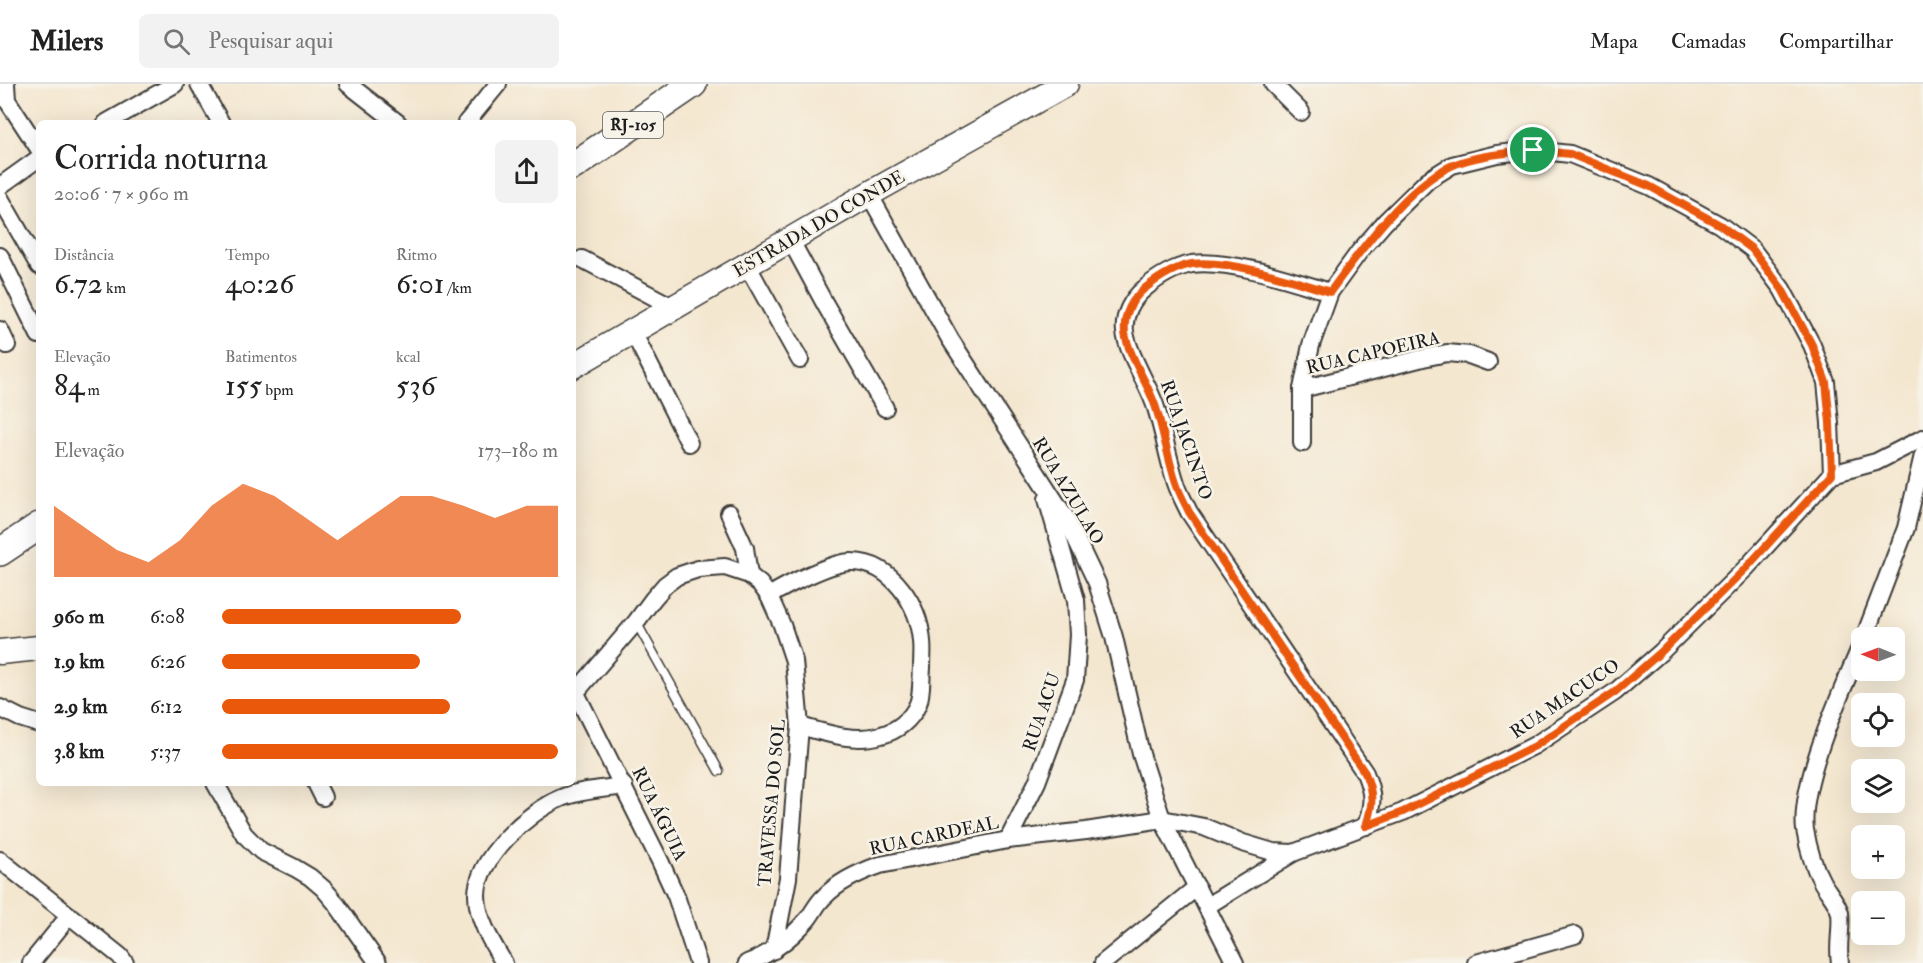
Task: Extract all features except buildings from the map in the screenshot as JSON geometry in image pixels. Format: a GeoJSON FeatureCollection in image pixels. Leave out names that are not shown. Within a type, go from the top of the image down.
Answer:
{"type":"FeatureCollection","features":[{"type":"Feature","properties":{"kind":"main road","name":"RJ-105"},"geometry":{"type":"LineString","coordinates":[[576,164],[693,84]]}},
{"type":"Feature","properties":{"kind":"main road"},"geometry":{"type":"LineString","coordinates":[[0,552],[36,528]]}},
{"type":"Feature","properties":{"kind":"street"},"geometry":{"type":"LineString","coordinates":[[6,84],[7,100],[36,144]]}},
{"type":"Feature","properties":{"kind":"street"},"geometry":{"type":"LineString","coordinates":[[128,118],[174,84]]}},
{"type":"Feature","properties":{"kind":"street"},"geometry":{"type":"LineString","coordinates":[[200,84],[219,120]]}},
{"type":"Feature","properties":{"kind":"street"},"geometry":{"type":"LineString","coordinates":[[348,84],[394,120]]}},
{"type":"Feature","properties":{"kind":"street"},"geometry":{"type":"LineString","coordinates":[[468,120],[498,84]]}},
{"type":"Feature","properties":{"kind":"street","name":"ESTRADA DO CONDE"},"geometry":{"type":"LineString","coordinates":[[576,364],[791,241],[1040,90],[1066,84]]}},
{"type":"Feature","properties":{"kind":"street"},"geometry":{"type":"LineString","coordinates":[[1273,84],[1301,112]]}},
{"type":"Feature","properties":{"kind":"street","name":"RUA CAPOEIRA"},"geometry":{"type":"LineString","coordinates":[[1302,443],[1302,389],[1311,345],[1330,292],[1359,252],[1385,222],[1428,180],[1452,165],[1497,154],[1533,150],[1570,154],[1649,186],[1720,225],[1752,249],[1782,289],[1816,354],[1826,382],[1832,474]]}},
{"type":"Feature","properties":{"kind":"street"},"geometry":{"type":"LineString","coordinates":[[36,160],[0,188],[36,260]]}},
{"type":"Feature","properties":{"kind":"street","name":"RUA AZULAO"},"geometry":{"type":"LineString","coordinates":[[869,194],[950,339],[1066,518],[1097,583],[1114,637],[1141,754],[1162,819],[1235,963]]}},
{"type":"Feature","properties":{"kind":"street"},"geometry":{"type":"LineString","coordinates":[[791,241],[885,408]]}},
{"type":"Feature","properties":{"kind":"street"},"geometry":{"type":"LineString","coordinates":[[0,256],[36,329]]}},
{"type":"Feature","properties":{"kind":"street"},"geometry":{"type":"LineString","coordinates":[[582,259],[673,307]]}},
{"type":"Feature","properties":{"kind":"street","name":"RUA JACINTO"},"geometry":{"type":"LineString","coordinates":[[1330,292],[1246,269],[1213,264],[1193,264],[1178,268],[1155,280],[1134,297],[1125,320],[1125,333],[1156,409],[1176,484],[1189,512],[1365,773],[1371,788],[1373,806],[1366,826]]}},
{"type":"Feature","properties":{"kind":"street"},"geometry":{"type":"LineString","coordinates":[[747,265],[800,360]]}},
{"type":"Feature","properties":{"kind":"street"},"geometry":{"type":"LineString","coordinates":[[633,332],[689,443]]}},
{"type":"Feature","properties":{"kind":"street","name":"RUA CAPOEIRA"},"geometry":{"type":"LineString","coordinates":[[1302,389],[1447,353],[1469,355],[1488,362]]}},
{"type":"Feature","properties":{"kind":"street"},"geometry":{"type":"LineString","coordinates":[[1832,474],[1876,462],[1923,438]]}},
{"type":"Feature","properties":{"kind":"street"},"geometry":{"type":"LineString","coordinates":[[1868,627],[1906,528],[1923,455]]}},
{"type":"Feature","properties":{"kind":"street","name":"RUA MACUCO"},"geometry":{"type":"LineString","coordinates":[[1162,819],[1204,827],[1273,852],[1293,853],[1403,812],[1535,746],[1615,692],[1661,652],[1746,568],[1832,474]]}},
{"type":"Feature","properties":{"kind":"street","name":"RUA ACU"},"geometry":{"type":"LineString","coordinates":[[1008,840],[1037,782],[1075,680],[1078,635],[1076,600],[1042,484]]}},
{"type":"Feature","properties":{"kind":"street"},"geometry":{"type":"LineString","coordinates":[[576,688],[636,622],[665,585],[677,576],[698,569],[725,567],[749,575],[745,548],[729,513]]}},
{"type":"Feature","properties":{"kind":"street"},"geometry":{"type":"LineString","coordinates":[[769,596],[793,582],[851,561],[870,565],[885,573],[903,591],[916,615],[922,640],[919,703],[910,717],[897,729],[880,736],[863,738],[835,736],[800,726]]}},
{"type":"Feature","properties":{"kind":"street","name":"TRAVESSA DO SOL"},"geometry":{"type":"LineString","coordinates":[[749,575],[769,596],[782,625],[794,661],[800,726],[788,878],[774,950]]}},
{"type":"Feature","properties":{"kind":"street"},"geometry":{"type":"LineString","coordinates":[[0,652],[36,648]]}},
{"type":"Feature","properties":{"kind":"street"},"geometry":{"type":"LineString","coordinates":[[1840,963],[1838,952],[1840,912],[1821,880],[1809,851],[1804,809],[1813,770],[1851,672]]}},
{"type":"Feature","properties":{"kind":"street","name":"RUA ÁGUIA"},"geometry":{"type":"LineString","coordinates":[[576,694],[624,786],[676,896],[698,963]]}},
{"type":"Feature","properties":{"kind":"street"},"geometry":{"type":"LineString","coordinates":[[0,708],[36,723]]}},
{"type":"Feature","properties":{"kind":"street"},"geometry":{"type":"LineString","coordinates":[[217,786],[244,834],[261,851],[310,877],[324,889],[378,963]]}},
{"type":"Feature","properties":{"kind":"street"},"geometry":{"type":"LineString","coordinates":[[504,963],[481,917],[477,895],[481,876],[489,860],[528,819],[546,805],[563,797],[624,786]]}},
{"type":"Feature","properties":{"kind":"street","name":"RUA CARDEAL"},"geometry":{"type":"LineString","coordinates":[[747,963],[774,950],[808,919],[823,897],[838,884],[860,872],[880,865],[1008,840],[1162,819]]}},
{"type":"Feature","properties":{"kind":"street"},"geometry":{"type":"LineString","coordinates":[[1207,906],[1293,853]]}},
{"type":"Feature","properties":{"kind":"street"},"geometry":{"type":"LineString","coordinates":[[0,860],[120,956],[125,963]]}},
{"type":"Feature","properties":{"kind":"street"},"geometry":{"type":"LineString","coordinates":[[1103,963],[1197,887]]}},
{"type":"Feature","properties":{"kind":"street"},"geometry":{"type":"LineString","coordinates":[[31,963],[69,916]]}},
{"type":"Feature","properties":{"kind":"street"},"geometry":{"type":"LineString","coordinates":[[1476,963],[1575,935]]}},
{"type":"Feature","properties":{"kind":"lane"},"geometry":{"type":"LineString","coordinates":[[636,622],[719,771]]}},
{"type":"Feature","properties":{"kind":"route"},"geometry":{"type":"LineString","coordinates":[[1533,150],[1570,154],[1649,186],[1720,225],[1752,249],[1782,289],[1812,345],[1826,382],[1832,474],[1746,568],[1661,652],[1615,692],[1535,746],[1403,812],[1366,826],[1373,806],[1371,788],[1365,773],[1189,512],[1176,484],[1156,409],[1129,347],[1125,333],[1125,320],[1134,297],[1155,280],[1178,268],[1193,264],[1213,264],[1246,269],[1330,292],[1359,252],[1385,222],[1428,180],[1452,165],[1497,154],[1533,150]]}}]}
